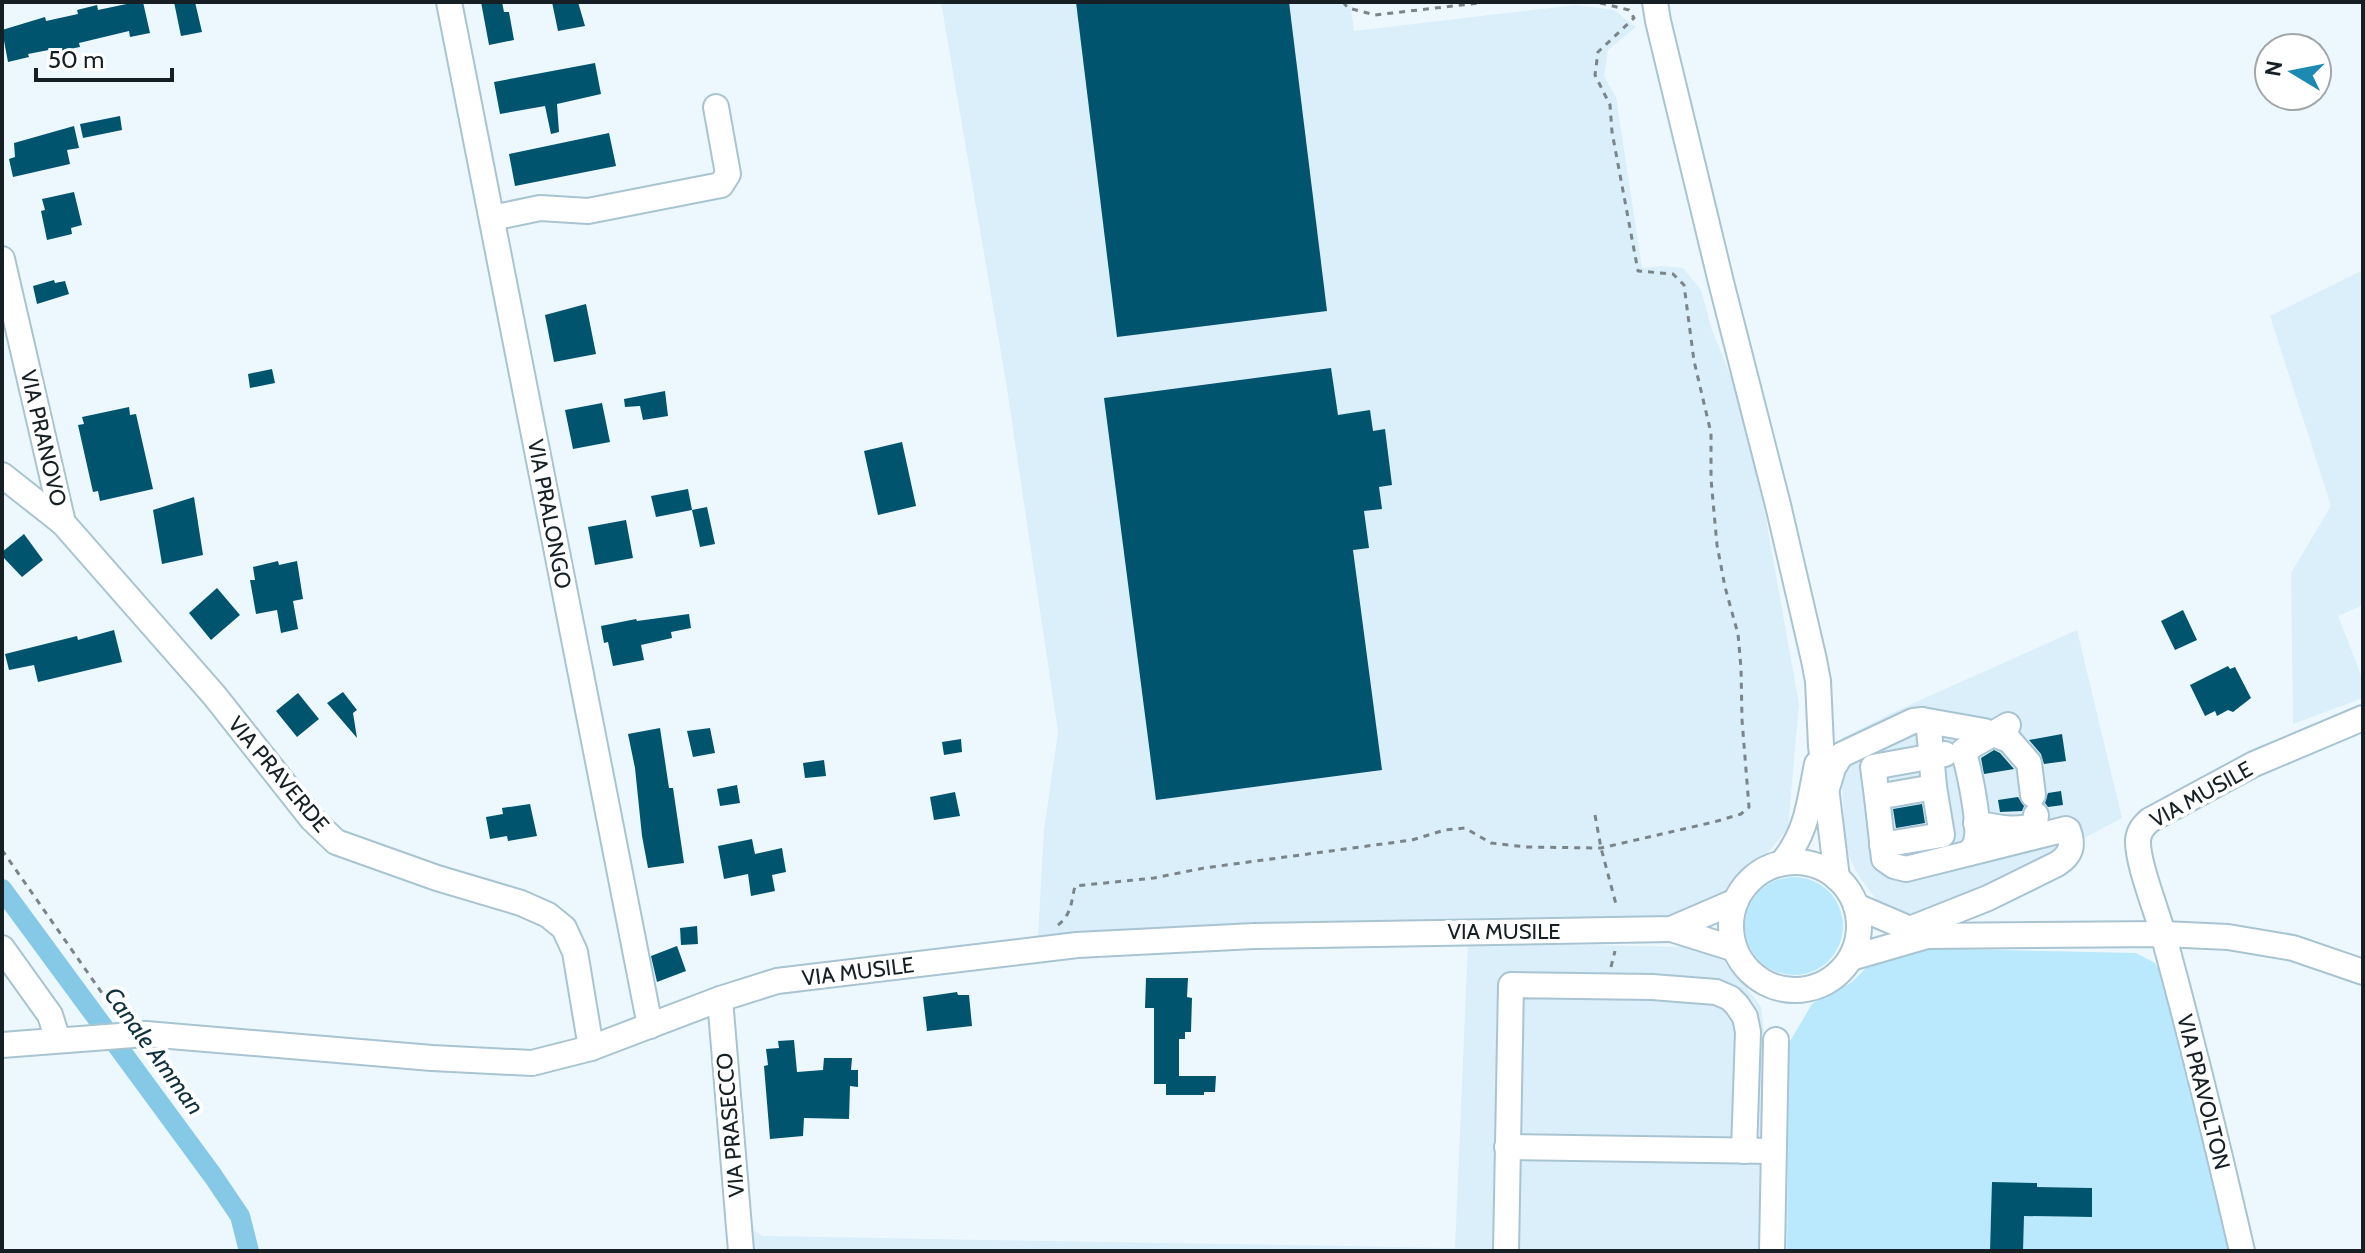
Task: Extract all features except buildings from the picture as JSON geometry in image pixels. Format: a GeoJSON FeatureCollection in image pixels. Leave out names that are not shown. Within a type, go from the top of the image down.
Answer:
{"type":"FeatureCollection","features":[{"type":"Feature","properties":{"kind":"street","name":"VIA PRALONGO"},"geometry":{"type":"LineString","coordinates":[[449,2],[650,1026]]}},
{"type":"Feature","properties":{"kind":"street"},"geometry":{"type":"LineString","coordinates":[[1655,2],[1818,681],[1821,746],[1837,878]]}},
{"type":"Feature","properties":{"kind":"street"},"geometry":{"type":"LineString","coordinates":[[492,218],[540,208],[588,211],[721,185],[728,174],[716,107]]}},
{"type":"Feature","properties":{"kind":"street","name":"VIA PRANOVO"},"geometry":{"type":"LineString","coordinates":[[2,259],[63,523]]}},
{"type":"Feature","properties":{"kind":"street","name":"VIA PRAVERDE"},"geometry":{"type":"LineString","coordinates":[[2,475],[63,523],[214,695],[312,819],[336,842],[437,878],[521,903],[548,915],[564,928],[575,952],[591,1048]]}},
{"type":"Feature","properties":{"kind":"street","name":"VIA MUSILE"},"geometry":{"type":"LineString","coordinates":[[2164,934],[2141,858],[2138,841],[2141,828],[2150,820],[2254,764],[2363,718]]}},
{"type":"Feature","properties":{"kind":"street"},"geometry":{"type":"LineString","coordinates":[[1879,813],[1942,835],[1929,729],[1922,720]]}},
{"type":"Feature","properties":{"kind":"street"},"geometry":{"type":"LineString","coordinates":[[1828,788],[1833,768],[1841,755],[1913,721],[2001,730],[2029,763],[2035,825],[2015,829],[1976,823]]}},
{"type":"Feature","properties":{"kind":"street"},"geometry":{"type":"LineString","coordinates":[[1879,813],[1934,787],[1963,751],[2001,730]]}},
{"type":"Feature","properties":{"kind":"street"},"geometry":{"type":"LineString","coordinates":[[1782,863],[1800,839],[1805,825],[1821,746]]}},
{"type":"Feature","properties":{"kind":"street"},"geometry":{"type":"LineString","coordinates":[[1963,751],[1976,823],[1976,842],[1969,853]]}},
{"type":"Feature","properties":{"kind":"street"},"geometry":{"type":"LineString","coordinates":[[1934,787],[1873,767],[1884,859],[1894,866],[1906,869],[1969,853],[2036,813]]}},
{"type":"Feature","properties":{"kind":"street"},"geometry":{"type":"LineString","coordinates":[[1851,958],[1918,933],[2067,857],[2072,844],[2066,829],[2036,813]]}},
{"type":"Feature","properties":{"kind":"street"},"geometry":{"type":"LineString","coordinates":[[1792,862],[1811,864],[1837,878],[1856,906],[1859,933],[1851,958],[1829,981],[1814,988],[1792,991],[1759,980],[1742,963],[1735,949],[1731,920],[1736,901],[1747,884],[1757,874],[1792,862]]}},
{"type":"Feature","properties":{"kind":"street"},"geometry":{"type":"LineString","coordinates":[[1671,929],[1736,901]]}},
{"type":"Feature","properties":{"kind":"street"},"geometry":{"type":"LineString","coordinates":[[1856,906],[1918,933],[2228,937],[2293,948],[2363,972]]}},
{"type":"Feature","properties":{"kind":"street"},"geometry":{"type":"LineString","coordinates":[[1671,929],[1735,949]]}},
{"type":"Feature","properties":{"kind":"street","name":"VIA MUSILE"},"geometry":{"type":"LineString","coordinates":[[2,1045],[139,1035],[532,1063],[591,1048],[777,981],[1077,945],[1254,936],[1671,929]]}},
{"type":"Feature","properties":{"kind":"street","name":"VIA PRAVOLTON"},"geometry":{"type":"LineString","coordinates":[[2164,934],[2242,1251]]}},
{"type":"Feature","properties":{"kind":"street"},"geometry":{"type":"LineString","coordinates":[[2,948],[66,1040]]}},
{"type":"Feature","properties":{"kind":"street"},"geometry":{"type":"LineString","coordinates":[[1506,1251],[1511,985],[1700,990],[1730,998],[1745,1017],[1748,1032],[1744,1151]]}},
{"type":"Feature","properties":{"kind":"street","name":"VIA PRASECCO"},"geometry":{"type":"LineString","coordinates":[[720,999],[741,1251]]}},
{"type":"Feature","properties":{"kind":"street"},"geometry":{"type":"LineString","coordinates":[[1772,1251],[1776,1040]]}},
{"type":"Feature","properties":{"kind":"street"},"geometry":{"type":"LineString","coordinates":[[1507,1147],[1773,1151]]}},
{"type":"Feature","properties":{"kind":"path"},"geometry":{"type":"LineString","coordinates":[[1343,2],[1348,8],[1375,15],[1488,2]]}},
{"type":"Feature","properties":{"kind":"path"},"geometry":{"type":"LineString","coordinates":[[1057,927],[1072,908],[1075,886],[1154,878],[1204,868],[1412,840],[1445,830],[1465,828],[1491,843],[1601,848],[1714,822],[1741,814],[1749,807],[1738,634],[1717,545],[1711,479],[1711,433],[1694,361],[1688,302],[1684,285],[1673,274],[1638,271],[1610,105],[1595,75],[1598,52],[1634,18],[1629,10],[1596,2]]}},
{"type":"Feature","properties":{"kind":"path"},"geometry":{"type":"LineString","coordinates":[[1595,815],[1617,908],[1617,942],[1606,986]]}},
{"type":"Feature","properties":{"kind":"path"},"geometry":{"type":"LineString","coordinates":[[2,850],[139,1035]]}},
{"type":"Feature","properties":{"kind":"shaded area"},"geometry":{"type":"Polygon","coordinates":[[[941,2],[1350,2],[1354,31],[1576,5],[1614,10],[1636,27],[1608,50],[1604,76],[1616,97],[1642,268],[1683,268],[1701,290],[1712,330],[1735,387],[1763,502],[1799,704],[1788,828],[1765,856],[1746,868],[1721,897],[1658,922],[1256,922],[1038,937],[1044,830],[1058,732],[1006,382],[941,2]]]}},
{"type":"Feature","properties":{"kind":"shaded area"},"geometry":{"type":"Polygon","coordinates":[[[2363,270],[2363,605],[2338,616],[2363,680],[2363,698],[2293,724],[2291,573],[2331,506],[2270,316],[2363,270]]]}},
{"type":"Feature","properties":{"kind":"shaded area"},"geometry":{"type":"Polygon","coordinates":[[[2077,630],[2122,818],[2030,867],[1932,913],[1904,913],[1880,905],[1858,875],[1845,848],[1842,738],[2077,630]]]}},
{"type":"Feature","properties":{"kind":"shaded area"},"geometry":{"type":"Polygon","coordinates":[[[1794,877],[1813,881],[1829,891],[1839,907],[1843,926],[1839,945],[1829,961],[1813,971],[1794,975],[1775,971],[1759,961],[1749,945],[1745,926],[1749,907],[1759,891],[1775,881],[1794,877]]]}},
{"type":"Feature","properties":{"kind":"shaded area"},"geometry":{"type":"Polygon","coordinates":[[[1468,943],[1696,947],[1726,960],[1761,1007],[1765,1039],[1789,1043],[1787,1251],[752,1251],[750,1229],[763,1236],[1455,1248],[1468,943]]]}},
{"type":"Feature","properties":{"kind":"shaded area"},"geometry":{"type":"Polygon","coordinates":[[[1923,950],[2136,953],[2155,963],[2168,984],[2230,1251],[2023,1251],[2023,1218],[1991,1218],[1990,1251],[1787,1251],[1789,1043],[1812,1004],[1852,982],[1868,966],[1891,955],[1923,950]],[[1992,1183],[1992,1198],[2036,1216],[2092,1217],[2092,1188],[2037,1187],[2037,1183],[1992,1183]]]}},
{"type":"Feature","properties":{"kind":"waterway","name":"Canale Amman"},"geometry":{"type":"LineString","coordinates":[[2,889],[213,1176],[240,1216],[249,1251]]}}]}
